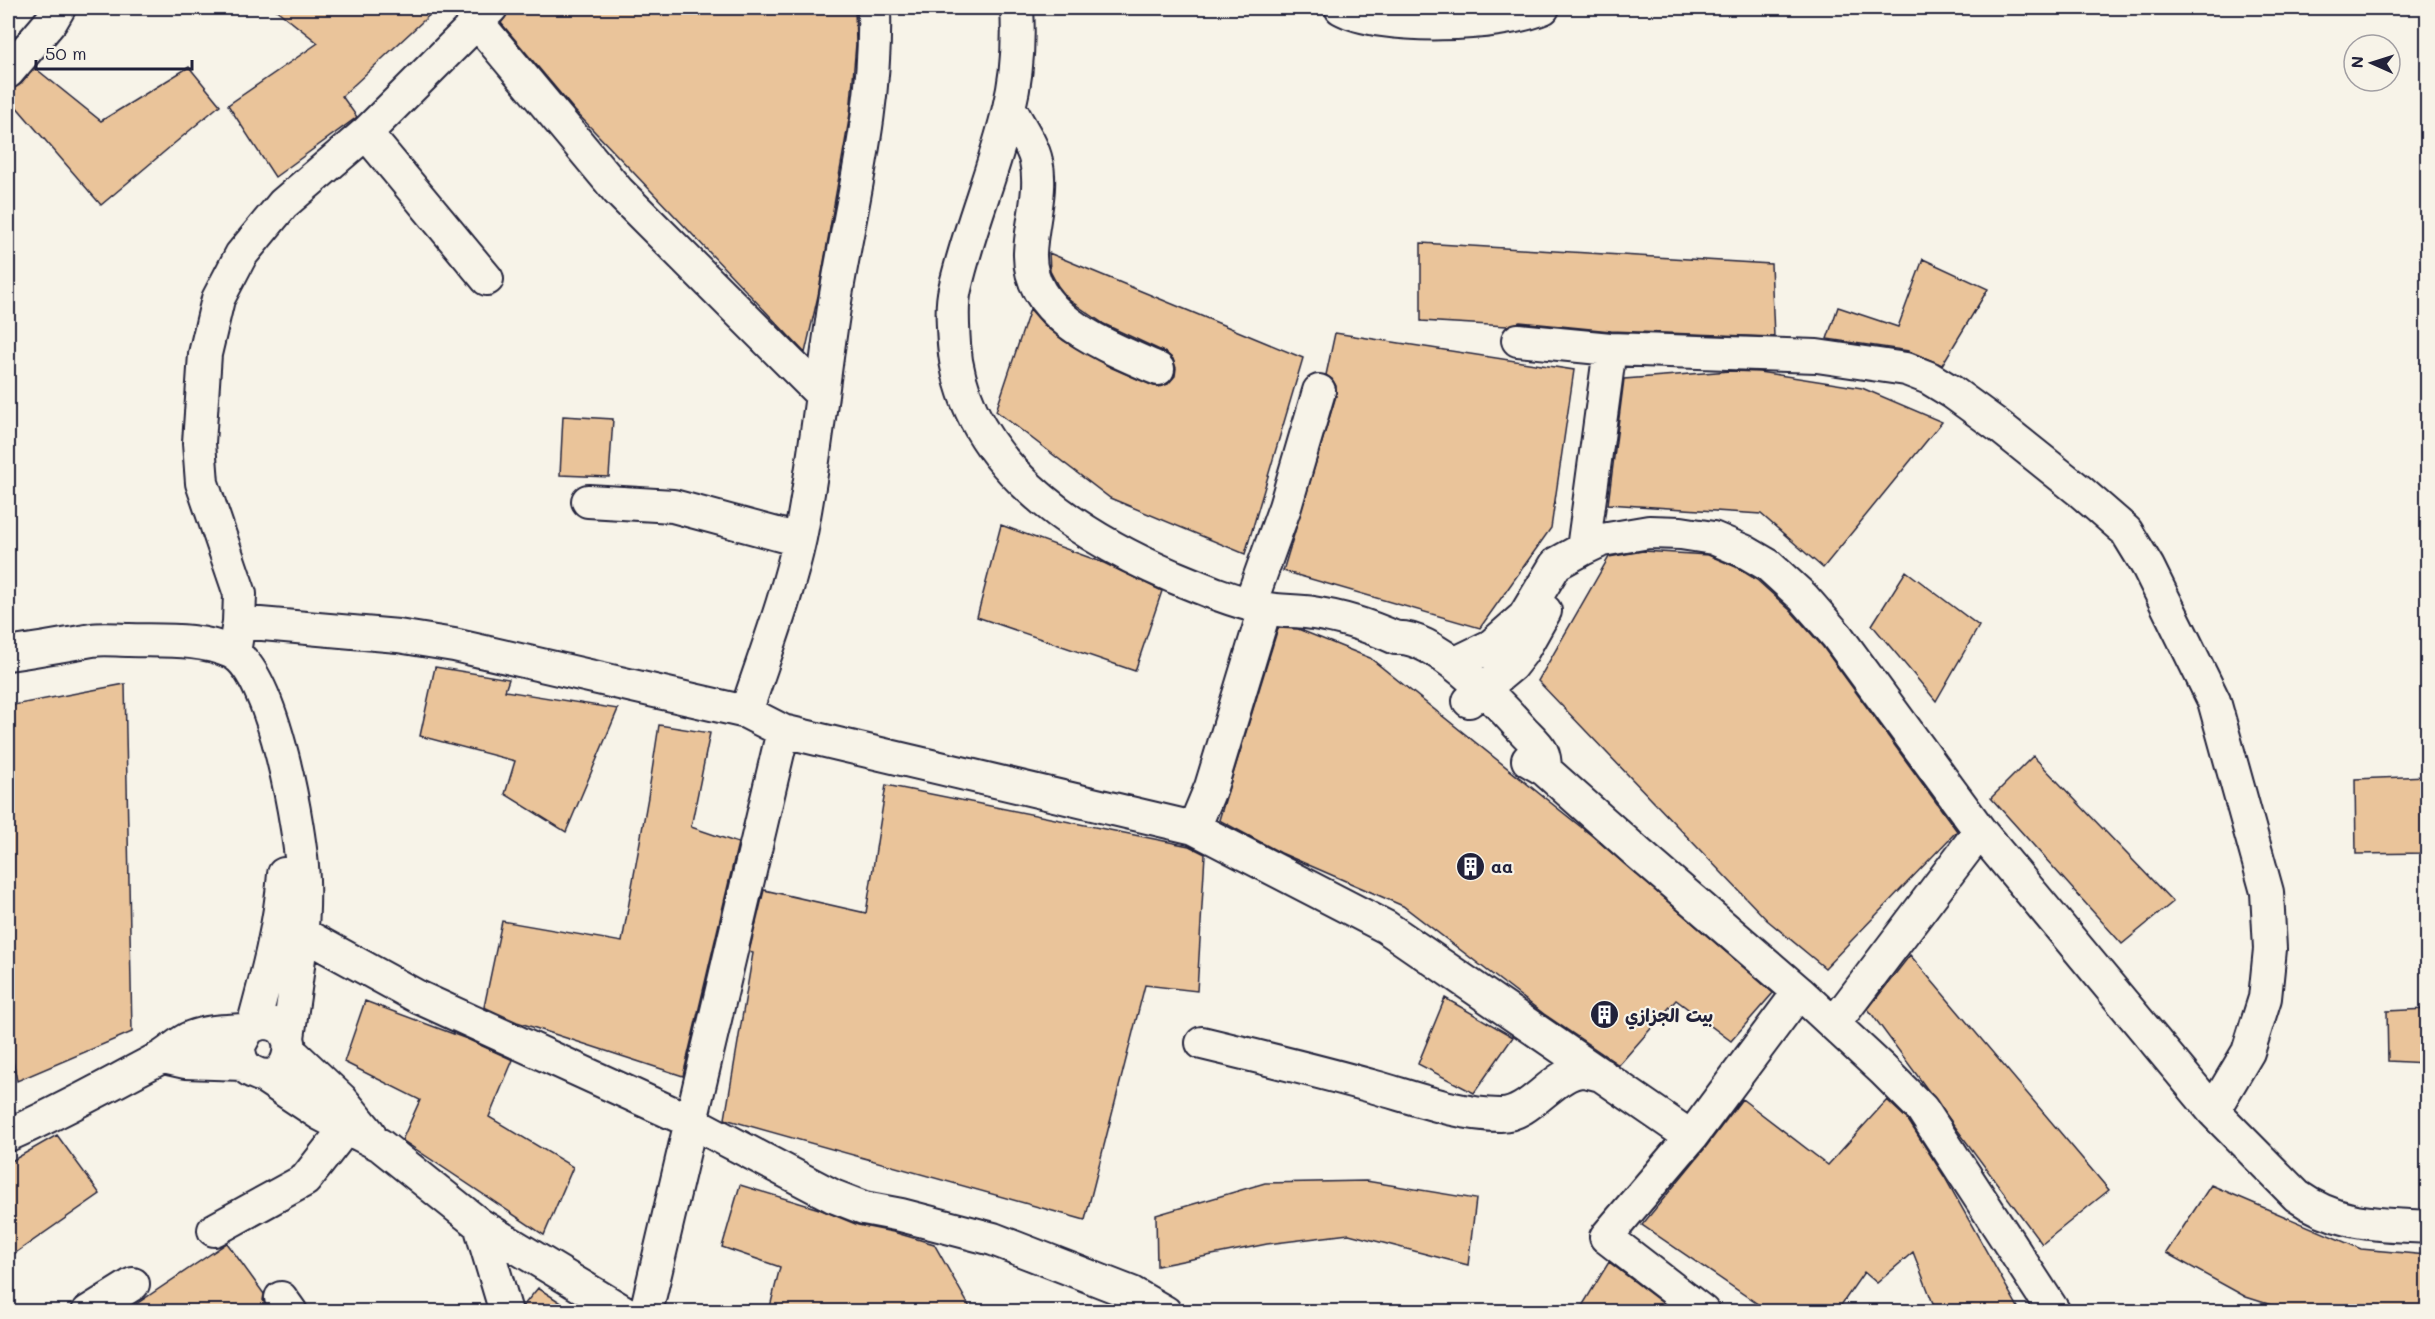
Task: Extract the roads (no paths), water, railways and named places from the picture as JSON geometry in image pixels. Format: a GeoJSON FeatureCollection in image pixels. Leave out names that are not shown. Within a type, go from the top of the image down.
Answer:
{"type":"FeatureCollection","features":[{"type":"Feature","properties":{"kind":"street"},"geometry":{"type":"LineString","coordinates":[[8,72],[52,20],[59,8]]}},
{"type":"Feature","properties":{"kind":"street"},"geometry":{"type":"LineString","coordinates":[[746,712],[785,598],[815,458],[821,394],[869,104],[874,8]]}},
{"type":"Feature","properties":{"kind":"street"},"geometry":{"type":"LineString","coordinates":[[1017,8],[1016,68],[1010,108],[955,290],[952,322],[955,355],[962,387],[974,417],[991,445],[1033,493],[1060,515],[1100,542],[1143,564],[1208,591],[1257,607],[1340,618],[1396,638],[1404,637],[1421,642],[1454,664],[1525,757],[1545,770],[1638,854],[1799,992],[1922,1109],[2054,1311]]}},
{"type":"Feature","properties":{"kind":"street"},"geometry":{"type":"LineString","coordinates":[[1341,8],[1370,18],[1462,23],[1513,17],[1543,8]]}},
{"type":"Feature","properties":{"kind":"street"},"geometry":{"type":"LineString","coordinates":[[234,653],[239,622],[240,594],[202,483],[199,443],[205,354],[219,299],[241,255],[284,204],[366,133],[484,15],[618,191],[821,394]]}},
{"type":"Feature","properties":{"kind":"street"},"geometry":{"type":"LineString","coordinates":[[1010,108],[1036,160],[1037,194],[1030,254],[1032,269],[1042,295],[1047,303],[1070,323],[1103,343],[1158,369]]}},
{"type":"Feature","properties":{"kind":"street"},"geometry":{"type":"LineString","coordinates":[[366,133],[488,279]]}},
{"type":"Feature","properties":{"kind":"street"},"geometry":{"type":"LineString","coordinates":[[1518,340],[1610,349],[1817,356],[1906,369],[1929,378],[1952,392],[2000,427],[2080,490],[2126,531],[2148,567],[2214,701],[2267,892],[2270,950],[2265,999],[2248,1052],[2212,1111]]}},
{"type":"Feature","properties":{"kind":"street"},"geometry":{"type":"LineString","coordinates":[[1476,695],[1498,678],[1522,652],[1564,579],[1574,554],[1610,349]]}},
{"type":"Feature","properties":{"kind":"street"},"geometry":{"type":"LineString","coordinates":[[1194,828],[1211,787],[1257,607],[1319,391]]}},
{"type":"Feature","properties":{"kind":"street"},"geometry":{"type":"LineString","coordinates":[[588,501],[673,506],[799,540]]}},
{"type":"Feature","properties":{"kind":"street"},"geometry":{"type":"LineString","coordinates":[[1454,664],[1491,646],[1517,624],[1538,597],[1552,568],[1602,540],[1648,532],[1681,533],[1713,538],[1744,551],[1768,565],[1803,597],[1837,636],[1980,831],[2212,1111],[2298,1196],[2312,1206],[2328,1214],[2360,1223],[2427,1227]]}},
{"type":"Feature","properties":{"kind":"street"},"geometry":{"type":"LineString","coordinates":[[239,622],[398,636],[454,645],[746,712],[783,731],[1194,828],[1386,927],[1691,1137]]}},
{"type":"Feature","properties":{"kind":"street"},"geometry":{"type":"LineString","coordinates":[[1396,638],[1407,656],[1476,695]]}},
{"type":"Feature","properties":{"kind":"street"},"geometry":{"type":"LineString","coordinates":[[8,654],[94,639],[184,642],[209,644],[234,653],[246,663],[273,722],[289,826],[281,910],[273,954],[250,1028],[239,1046],[239,1056],[253,1070],[320,1114],[380,1145]]}},
{"type":"Feature","properties":{"kind":"street"},"geometry":{"type":"LineString","coordinates":[[70,645],[93,654],[156,655],[199,660],[214,665],[229,677],[254,717],[269,756],[303,881],[301,933],[286,1065],[276,1073],[185,1062],[163,1057]]}},
{"type":"Feature","properties":{"kind":"street"},"geometry":{"type":"LineString","coordinates":[[646,1311],[783,731]]}},
{"type":"Feature","properties":{"kind":"street"},"geometry":{"type":"LineString","coordinates":[[1834,1024],[1980,831]]}},
{"type":"Feature","properties":{"kind":"street"},"geometry":{"type":"LineString","coordinates":[[301,933],[418,997],[692,1122],[833,1196],[864,1208],[901,1215],[993,1239],[1132,1293],[1165,1311]]}},
{"type":"Feature","properties":{"kind":"street"},"geometry":{"type":"LineString","coordinates":[[1703,1311],[1606,1237],[1691,1137],[1799,992]]}},
{"type":"Feature","properties":{"kind":"street"},"geometry":{"type":"LineString","coordinates":[[8,1135],[44,1119],[163,1057],[193,1036],[250,1028],[263,1023],[273,1025],[282,1030],[289,1045],[341,1099],[380,1145],[480,1225],[624,1311]]}},
{"type":"Feature","properties":{"kind":"street"},"geometry":{"type":"LineString","coordinates":[[1202,1043],[1417,1099],[1501,1116],[1523,1107],[1568,1076],[1584,1071],[1602,1075]]}},
{"type":"Feature","properties":{"kind":"street"},"geometry":{"type":"LineString","coordinates":[[214,1230],[305,1180],[341,1134],[343,1126]]}},
{"type":"Feature","properties":{"kind":"street"},"geometry":{"type":"LineString","coordinates":[[480,1225],[506,1311]]}},
{"type":"Feature","properties":{"kind":"street"},"geometry":{"type":"LineString","coordinates":[[88,1311],[133,1284]]}},
{"type":"Feature","properties":{"kind":"place","name":"aa"},"geometry":{"type":"Point","coordinates":[1470,866]}},
{"type":"Feature","properties":{"kind":"place","name":"بيت الجزازي"},"geometry":{"type":"Point","coordinates":[1604,1015]}}]}
